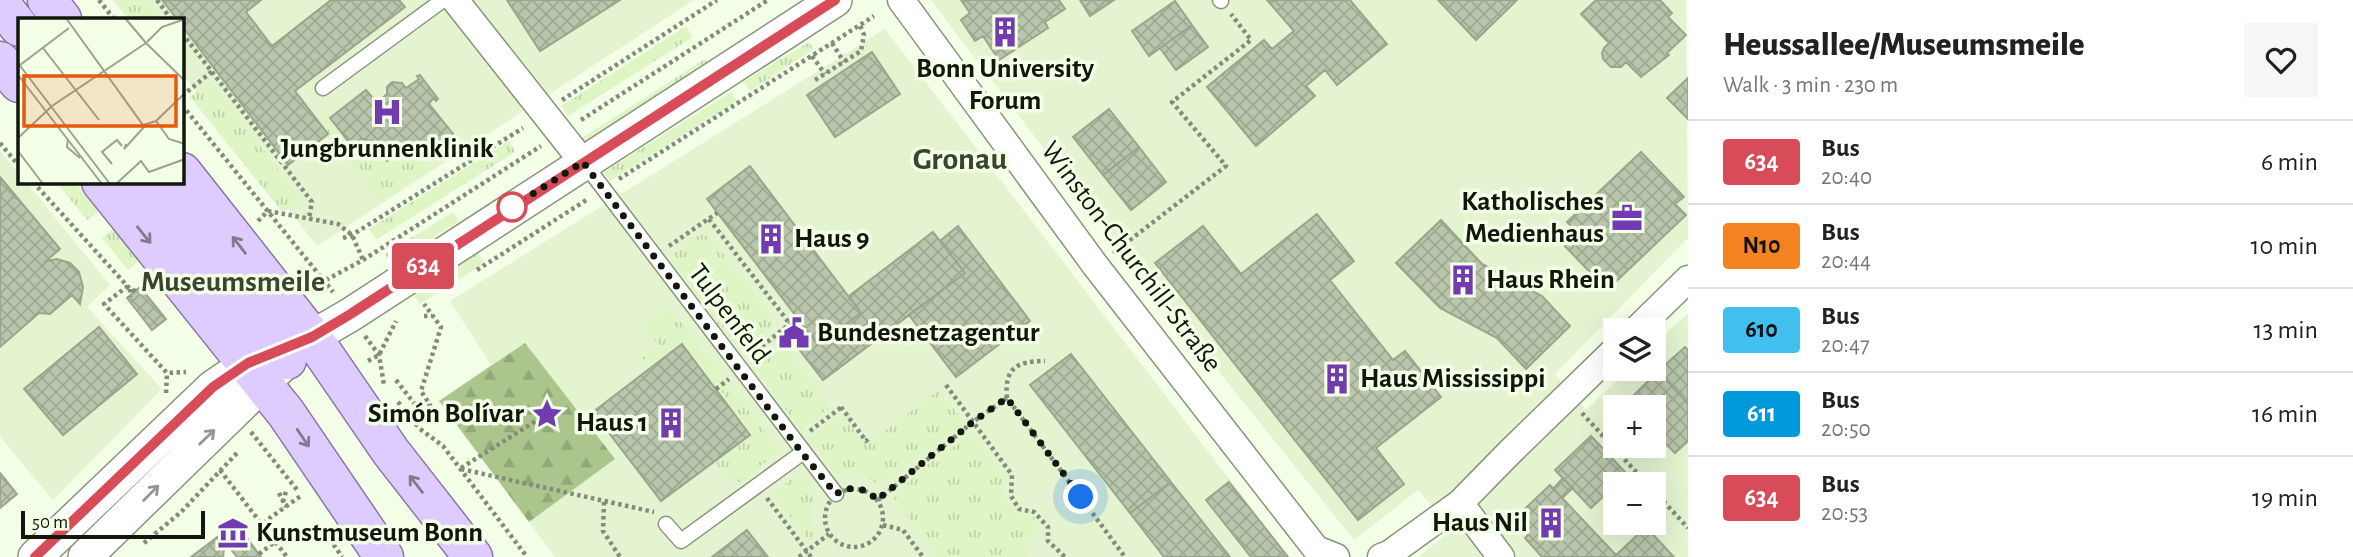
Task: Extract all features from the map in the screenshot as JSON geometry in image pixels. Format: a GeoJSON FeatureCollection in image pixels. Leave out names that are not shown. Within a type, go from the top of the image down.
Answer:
{"type":"FeatureCollection","features":[{"type":"Feature","properties":{"kind":"main road"},"geometry":{"type":"LineString","coordinates":[[47,0],[61,18]]}},
{"type":"Feature","properties":{"kind":"main road"},"geometry":{"type":"LineString","coordinates":[[0,3],[18,26]]}},
{"type":"Feature","properties":{"kind":"main road"},"geometry":{"type":"LineString","coordinates":[[0,61],[18,82]]}},
{"type":"Feature","properties":{"kind":"main road"},"geometry":{"type":"LineString","coordinates":[[184,176],[278,358],[286,413],[384,557]]}},
{"type":"Feature","properties":{"kind":"main road"},"geometry":{"type":"LineString","coordinates":[[103,184],[278,358],[391,452],[473,557]]}},
{"type":"Feature","properties":{"kind":"main road"},"geometry":{"type":"LineString","coordinates":[[147,184],[278,358]]}},
{"type":"Feature","properties":{"kind":"street"},"geometry":{"type":"LineString","coordinates":[[455,0],[583,162]]}},
{"type":"Feature","properties":{"kind":"street","name":"Winston-Churchill-Straße"},"geometry":{"type":"LineString","coordinates":[[901,0],[1095,265],[1326,553]]}},
{"type":"Feature","properties":{"kind":"street"},"geometry":{"type":"LineString","coordinates":[[35,557],[213,387],[278,358],[583,162],[848,7]]}},
{"type":"Feature","properties":{"kind":"street"},"geometry":{"type":"LineString","coordinates":[[1648,318],[1688,279]]}},
{"type":"Feature","properties":{"kind":"street"},"geometry":{"type":"LineString","coordinates":[[85,557],[278,358]]}},
{"type":"Feature","properties":{"kind":"street"},"geometry":{"type":"LineString","coordinates":[[1381,557],[1460,503],[1603,362]]}},
{"type":"Feature","properties":{"kind":"street"},"geometry":{"type":"LineString","coordinates":[[1460,503],[1501,557]]}},
{"type":"Feature","properties":{"kind":"lane"},"geometry":{"type":"LineString","coordinates":[[323,88],[443,0]]}},
{"type":"Feature","properties":{"kind":"lane","name":"Tulpenfeld"},"geometry":{"type":"LineString","coordinates":[[583,162],[836,494]]}},
{"type":"Feature","properties":{"kind":"lane"},"geometry":{"type":"LineString","coordinates":[[662,519],[681,541],[758,486],[799,447]]}},
{"type":"Feature","properties":{"kind":"path"},"geometry":{"type":"LineString","coordinates":[[99,0],[113,18]]}},
{"type":"Feature","properties":{"kind":"path"},"geometry":{"type":"LineString","coordinates":[[157,0],[171,18]]}},
{"type":"Feature","properties":{"kind":"path"},"geometry":{"type":"LineString","coordinates":[[552,106],[717,0]]}},
{"type":"Feature","properties":{"kind":"path"},"geometry":{"type":"LineString","coordinates":[[1095,265],[1226,166],[1172,102],[1251,40],[1221,1]]}},
{"type":"Feature","properties":{"kind":"path"},"geometry":{"type":"LineString","coordinates":[[815,80],[861,51],[863,23],[848,7]]}},
{"type":"Feature","properties":{"kind":"path"},"geometry":{"type":"LineString","coordinates":[[184,35],[312,202],[309,218]]}},
{"type":"Feature","properties":{"kind":"path"},"geometry":{"type":"LineString","coordinates":[[832,43],[843,71]]}},
{"type":"Feature","properties":{"kind":"path"},"geometry":{"type":"LineString","coordinates":[[812,56],[824,74]]}},
{"type":"Feature","properties":{"kind":"path"},"geometry":{"type":"LineString","coordinates":[[184,94],[213,70]]}},
{"type":"Feature","properties":{"kind":"path"},"geometry":{"type":"LineString","coordinates":[[831,70],[835,77]]}},
{"type":"Feature","properties":{"kind":"path"},"geometry":{"type":"LineString","coordinates":[[184,107],[333,291]]}},
{"type":"Feature","properties":{"kind":"path"},"geometry":{"type":"LineString","coordinates":[[348,238],[523,128]]}},
{"type":"Feature","properties":{"kind":"path"},"geometry":{"type":"LineString","coordinates":[[0,143],[18,165]]}},
{"type":"Feature","properties":{"kind":"path"},"geometry":{"type":"LineString","coordinates":[[35,184],[129,288],[138,292]]}},
{"type":"Feature","properties":{"kind":"path"},"geometry":{"type":"LineString","coordinates":[[257,219],[268,211],[338,224],[363,260]]}},
{"type":"Feature","properties":{"kind":"path"},"geometry":{"type":"LineString","coordinates":[[654,257],[717,213]]}},
{"type":"Feature","properties":{"kind":"path"},"geometry":{"type":"LineString","coordinates":[[709,219],[790,324]]}},
{"type":"Feature","properties":{"kind":"path"},"geometry":{"type":"LineString","coordinates":[[749,272],[757,266]]}},
{"type":"Feature","properties":{"kind":"path"},"geometry":{"type":"LineString","coordinates":[[129,288],[131,297]]}},
{"type":"Feature","properties":{"kind":"path"},"geometry":{"type":"LineString","coordinates":[[129,288],[104,304],[167,373],[188,372]]}},
{"type":"Feature","properties":{"kind":"path"},"geometry":{"type":"LineString","coordinates":[[411,419],[430,405],[421,391],[441,327],[429,318],[424,304]]}},
{"type":"Feature","properties":{"kind":"path"},"geometry":{"type":"LineString","coordinates":[[736,366],[797,318]]}},
{"type":"Feature","properties":{"kind":"path"},"geometry":{"type":"LineString","coordinates":[[369,341],[379,355],[383,383],[411,419],[443,446],[527,557]]}},
{"type":"Feature","properties":{"kind":"path"},"geometry":{"type":"LineString","coordinates":[[368,361],[379,355]]}},
{"type":"Feature","properties":{"kind":"path"},"geometry":{"type":"LineString","coordinates":[[1045,361],[1027,361],[1012,370],[1006,381],[1007,398],[1125,557]]}},
{"type":"Feature","properties":{"kind":"path"},"geometry":{"type":"LineString","coordinates":[[396,380],[421,412]]}},
{"type":"Feature","properties":{"kind":"path"},"geometry":{"type":"LineString","coordinates":[[946,385],[1012,475],[1011,496],[1019,509],[1034,512],[1048,527],[1048,541],[1065,557]]}},
{"type":"Feature","properties":{"kind":"path"},"geometry":{"type":"LineString","coordinates":[[1567,397],[1636,472]]}},
{"type":"Feature","properties":{"kind":"path"},"geometry":{"type":"LineString","coordinates":[[877,500],[974,421],[1007,398]]}},
{"type":"Feature","properties":{"kind":"path"},"geometry":{"type":"LineString","coordinates":[[799,447],[842,407],[866,441],[868,439]]}},
{"type":"Feature","properties":{"kind":"path"},"geometry":{"type":"LineString","coordinates":[[460,469],[547,414]]}},
{"type":"Feature","properties":{"kind":"path"},"geometry":{"type":"LineString","coordinates":[[254,436],[309,505]]}},
{"type":"Feature","properties":{"kind":"path"},"geometry":{"type":"LineString","coordinates":[[460,469],[604,502],[662,519]]}},
{"type":"Feature","properties":{"kind":"path"},"geometry":{"type":"LineString","coordinates":[[136,550],[181,512],[220,470],[287,557]]}},
{"type":"Feature","properties":{"kind":"path"},"geometry":{"type":"LineString","coordinates":[[758,486],[811,557]]}},
{"type":"Feature","properties":{"kind":"path"},"geometry":{"type":"LineString","coordinates":[[844,489],[862,489],[877,500],[882,507],[883,525],[872,541],[854,547],[836,541],[829,534],[824,517],[826,508],[836,494],[844,489]]}},
{"type":"Feature","properties":{"kind":"path"},"geometry":{"type":"LineString","coordinates":[[284,505],[286,491]]}},
{"type":"Feature","properties":{"kind":"path"},"geometry":{"type":"LineString","coordinates":[[279,494],[284,505]]}},
{"type":"Feature","properties":{"kind":"path"},"geometry":{"type":"LineString","coordinates":[[263,523],[284,505],[302,495]]}},
{"type":"Feature","properties":{"kind":"path"},"geometry":{"type":"LineString","coordinates":[[274,498],[284,505]]}},
{"type":"Feature","properties":{"kind":"path"},"geometry":{"type":"LineString","coordinates":[[604,502],[603,531],[621,557]]}},
{"type":"Feature","properties":{"kind":"path"},"geometry":{"type":"LineString","coordinates":[[1666,504],[1688,528]]}},
{"type":"Feature","properties":{"kind":"path"},"geometry":{"type":"LineString","coordinates":[[883,525],[903,530],[923,557]]}},
{"type":"Feature","properties":{"kind":"path"},"geometry":{"type":"LineString","coordinates":[[322,526],[342,557]]}},
{"type":"Feature","properties":{"kind":"path"},"geometry":{"type":"LineString","coordinates":[[799,557],[829,534]]}},
{"type":"Feature","properties":{"kind":"path"},"geometry":{"type":"LineString","coordinates":[[259,554],[276,541]]}},
{"type":"Feature","properties":{"kind":"shaded area"},"geometry":{"type":"Polygon","coordinates":[[[124,0],[694,0],[317,246],[184,77],[184,18],[138,18],[124,0]]]}},
{"type":"Feature","properties":{"kind":"shaded area"},"geometry":{"type":"Polygon","coordinates":[[[931,0],[1686,0],[1688,238],[1610,318],[1603,318],[1603,325],[1555,374],[1586,410],[1616,381],[1666,381],[1666,334],[1688,313],[1688,557],[1418,557],[1452,530],[1418,490],[1354,540],[1114,241],[931,0]]]}},
{"type":"Feature","properties":{"kind":"shaded area","name":"Bundesnetzagentur"},"geometry":{"type":"Polygon","coordinates":[[[885,29],[1289,557],[555,557],[439,401],[491,365],[450,301],[885,29]]]}},
{"type":"Feature","properties":{"kind":"shaded area"},"geometry":{"type":"Polygon","coordinates":[[[0,150],[18,173],[18,184],[28,184],[110,285],[87,307],[162,389],[53,500],[0,437],[0,150]]]}},
{"type":"Feature","properties":{"kind":"green space"},"geometry":{"type":"Polygon","coordinates":[[[113,0],[147,0],[161,18],[127,18],[113,0]]]}},
{"type":"Feature","properties":{"kind":"green space"},"geometry":{"type":"Polygon","coordinates":[[[686,26],[693,37],[568,116],[561,106],[686,26]]]}},
{"type":"Feature","properties":{"kind":"green space"},"geometry":{"type":"Polygon","coordinates":[[[809,42],[814,49],[750,91],[743,82],[809,42]]]}},
{"type":"Feature","properties":{"kind":"green space"},"geometry":{"type":"Polygon","coordinates":[[[705,59],[712,69],[587,148],[582,138],[705,59]]]}},
{"type":"Feature","properties":{"kind":"green space"},"geometry":{"type":"Polygon","coordinates":[[[211,81],[301,199],[283,213],[190,97],[211,81]]]}},
{"type":"Feature","properties":{"kind":"green space"},"geometry":{"type":"Polygon","coordinates":[[[731,92],[737,101],[610,181],[604,172],[731,92]]]}},
{"type":"Feature","properties":{"kind":"green space"},"geometry":{"type":"Polygon","coordinates":[[[325,114],[354,151],[363,144],[372,146],[387,165],[402,156],[405,162],[424,160],[431,169],[379,202],[317,120],[325,114]]]}},
{"type":"Feature","properties":{"kind":"green space"},"geometry":{"type":"Polygon","coordinates":[[[509,141],[515,152],[376,240],[369,229],[509,141]]]}},
{"type":"Feature","properties":{"kind":"green space"},"geometry":{"type":"Polygon","coordinates":[[[58,184],[77,184],[99,211],[87,220],[58,184]]]}},
{"type":"Feature","properties":{"kind":"green space"},"geometry":{"type":"Polygon","coordinates":[[[453,212],[459,221],[391,264],[385,254],[453,212]]]}},
{"type":"Feature","properties":{"kind":"green space"},"geometry":{"type":"Polygon","coordinates":[[[113,229],[140,260],[128,270],[102,238],[113,229]]]}},
{"type":"Feature","properties":{"kind":"green space"},"geometry":{"type":"Polygon","coordinates":[[[700,234],[710,237],[773,320],[773,327],[740,349],[734,346],[670,259],[671,254],[700,234]]]}},
{"type":"Feature","properties":{"kind":"green space"},"geometry":{"type":"Polygon","coordinates":[[[478,253],[485,263],[420,304],[413,294],[478,253]]]}},
{"type":"Feature","properties":{"kind":"green space"},"geometry":{"type":"Polygon","coordinates":[[[669,307],[780,451],[739,482],[728,480],[715,464],[754,434],[682,340],[648,366],[642,357],[658,345],[644,326],[669,307]]]}},
{"type":"Feature","properties":{"kind":"green space"},"geometry":{"type":"Polygon","coordinates":[[[525,343],[615,459],[529,522],[439,401],[525,343]]]}},
{"type":"Feature","properties":{"kind":"green space"},"geometry":{"type":"Polygon","coordinates":[[[784,344],[830,407],[800,429],[754,367],[784,344]]]}},
{"type":"Feature","properties":{"kind":"green space"},"geometry":{"type":"Polygon","coordinates":[[[939,390],[965,423],[880,486],[867,477],[835,473],[808,438],[842,414],[866,445],[939,390]]]}},
{"type":"Feature","properties":{"kind":"green space"},"geometry":{"type":"Polygon","coordinates":[[[972,434],[1003,474],[1003,496],[1020,514],[1033,517],[1042,530],[1026,541],[1027,557],[938,557],[893,497],[928,464],[972,434]]]}},
{"type":"Feature","properties":{"kind":"green space"},"geometry":{"type":"Polygon","coordinates":[[[795,477],[807,479],[814,495],[810,522],[816,535],[809,542],[772,493],[795,477]]]}},
{"type":"Feature","properties":{"kind":"building"},"geometry":{"type":"Polygon","coordinates":[[[162,0],[261,0],[246,12],[272,46],[331,0],[399,0],[405,7],[295,91],[328,134],[288,165],[184,29],[184,18],[176,18],[162,0]]]}},
{"type":"Feature","properties":{"kind":"building"},"geometry":{"type":"Polygon","coordinates":[[[507,0],[620,0],[540,51],[507,0]]]}},
{"type":"Feature","properties":{"kind":"building","name":"Bonn University Forum"},"geometry":{"type":"Polygon","coordinates":[[[961,0],[1059,0],[1065,9],[1045,22],[1048,28],[999,60],[983,36],[975,41],[961,20],[970,13],[961,0]]]}},
{"type":"Feature","properties":{"kind":"building","name":"Bonn University Forum"},"geometry":{"type":"Polygon","coordinates":[[[1080,0],[1114,0],[1090,16],[1080,0]]]}},
{"type":"Feature","properties":{"kind":"building"},"geometry":{"type":"Polygon","coordinates":[[[1267,0],[1350,0],[1387,44],[1337,85],[1325,70],[1306,86],[1315,96],[1256,146],[1207,87],[1264,40],[1272,49],[1294,31],[1267,0]]]}},
{"type":"Feature","properties":{"kind":"building"},"geometry":{"type":"Polygon","coordinates":[[[1438,0],[1517,0],[1476,40],[1438,0]]]}},
{"type":"Feature","properties":{"kind":"building"},"geometry":{"type":"Polygon","coordinates":[[[1596,0],[1660,0],[1672,13],[1668,17],[1686,35],[1667,53],[1669,55],[1641,77],[1626,62],[1621,67],[1611,67],[1603,59],[1602,53],[1609,43],[1581,14],[1596,0]]]}},
{"type":"Feature","properties":{"kind":"building"},"geometry":{"type":"Polygon","coordinates":[[[1175,1],[1192,25],[1149,56],[1132,31],[1175,1]]]}},
{"type":"Feature","properties":{"kind":"building"},"geometry":{"type":"Polygon","coordinates":[[[1192,25],[1208,47],[1176,70],[1160,48],[1192,25]]]}},
{"type":"Feature","properties":{"kind":"building"},"geometry":{"type":"Polygon","coordinates":[[[872,52],[900,94],[835,137],[807,95],[872,52]]]}},
{"type":"Feature","properties":{"kind":"building","name":"Jungbrunnenklinik"},"geometry":{"type":"Polygon","coordinates":[[[420,75],[438,99],[436,101],[434,98],[430,105],[454,135],[425,157],[418,147],[407,146],[387,161],[372,141],[361,139],[352,146],[330,118],[366,90],[377,103],[387,94],[387,87],[392,82],[402,83],[406,88],[419,79],[417,76],[420,75]]]}},
{"type":"Feature","properties":{"kind":"building"},"geometry":{"type":"Polygon","coordinates":[[[1688,78],[1688,119],[1667,98],[1688,78]]]}},
{"type":"Feature","properties":{"kind":"building"},"geometry":{"type":"Polygon","coordinates":[[[1109,109],[1139,147],[1103,175],[1073,137],[1109,109]]]}},
{"type":"Feature","properties":{"kind":"building"},"geometry":{"type":"Polygon","coordinates":[[[1139,147],[1166,182],[1131,210],[1103,175],[1139,147]]]}},
{"type":"Feature","properties":{"kind":"building","name":"Katholisches Medienhaus"},"geometry":{"type":"Polygon","coordinates":[[[1641,152],[1684,197],[1675,204],[1686,215],[1607,290],[1561,242],[1574,229],[1567,222],[1641,152]]]}},
{"type":"Feature","properties":{"kind":"building","name":"Haus 9"},"geometry":{"type":"Polygon","coordinates":[[[750,166],[861,313],[818,345],[707,199],[750,166]]]}},
{"type":"Feature","properties":{"kind":"building"},"geometry":{"type":"Polygon","coordinates":[[[0,177],[60,249],[46,261],[57,259],[70,263],[79,272],[83,287],[80,304],[72,295],[50,314],[39,313],[0,347],[0,177]]]}},
{"type":"Feature","properties":{"kind":"building","name":"Haus Mississippi"},"geometry":{"type":"Polygon","coordinates":[[[1317,214],[1354,261],[1330,280],[1393,360],[1405,351],[1441,397],[1376,448],[1404,484],[1358,520],[1155,263],[1203,226],[1241,274],[1317,214]]]}},
{"type":"Feature","properties":{"kind":"building","name":"Haus Rhein"},"geometry":{"type":"Polygon","coordinates":[[[1441,220],[1482,264],[1542,296],[1570,326],[1526,369],[1497,338],[1440,308],[1396,263],[1441,220]]]}},
{"type":"Feature","properties":{"kind":"building"},"geometry":{"type":"Polygon","coordinates":[[[958,226],[1030,321],[956,377],[909,315],[965,273],[940,241],[958,226]]]}},
{"type":"Feature","properties":{"kind":"building"},"geometry":{"type":"Polygon","coordinates":[[[933,232],[965,273],[823,380],[791,339],[805,328],[818,345],[861,313],[849,296],[933,232]]]}},
{"type":"Feature","properties":{"kind":"building"},"geometry":{"type":"Polygon","coordinates":[[[140,287],[166,319],[152,330],[127,298],[140,287]]]}},
{"type":"Feature","properties":{"kind":"building"},"geometry":{"type":"Polygon","coordinates":[[[99,327],[137,374],[63,435],[24,389],[99,327]]]}},
{"type":"Feature","properties":{"kind":"building","name":"Haus 1"},"geometry":{"type":"Polygon","coordinates":[[[682,344],[750,435],[661,501],[593,412],[682,344]]]}},
{"type":"Feature","properties":{"kind":"building"},"geometry":{"type":"Polygon","coordinates":[[[1685,347],[1688,350],[1688,404],[1666,380],[1666,364],[1685,347]]]}},
{"type":"Feature","properties":{"kind":"building"},"geometry":{"type":"Polygon","coordinates":[[[1071,354],[1171,482],[1130,513],[1030,385],[1071,354]]]}},
{"type":"Feature","properties":{"kind":"building"},"geometry":{"type":"Polygon","coordinates":[[[1666,380],[1688,404],[1688,441],[1675,453],[1666,444],[1666,395],[1634,395],[1648,381],[1666,380]]]}},
{"type":"Feature","properties":{"kind":"building"},"geometry":{"type":"Polygon","coordinates":[[[1591,436],[1603,449],[1603,458],[1612,458],[1625,472],[1603,472],[1603,497],[1591,508],[1555,470],[1591,436]]]}},
{"type":"Feature","properties":{"kind":"building"},"geometry":{"type":"Polygon","coordinates":[[[0,473],[17,494],[0,508],[0,473]]]}},
{"type":"Feature","properties":{"kind":"building"},"geometry":{"type":"Polygon","coordinates":[[[1563,478],[1573,488],[1562,498],[1553,489],[1563,478]]]}},
{"type":"Feature","properties":{"kind":"building"},"geometry":{"type":"Polygon","coordinates":[[[1171,482],[1230,557],[1164,557],[1130,513],[1171,482]]]}},
{"type":"Feature","properties":{"kind":"building"},"geometry":{"type":"Polygon","coordinates":[[[1229,482],[1288,557],[1251,557],[1206,500],[1229,482]]]}},
{"type":"Feature","properties":{"kind":"building","name":"Haus Nil"},"geometry":{"type":"Polygon","coordinates":[[[1550,485],[1616,555],[1637,535],[1653,535],[1674,557],[1542,557],[1525,538],[1528,535],[1514,519],[1550,485]]]}},
{"type":"Feature","properties":{"kind":"building","name":"Kunstmuseum Bonn"},"geometry":{"type":"Polygon","coordinates":[[[236,523],[261,557],[237,557],[225,542],[223,557],[191,557],[236,523]]]}},
{"type":"Feature","properties":{"kind":"building"},"geometry":{"type":"Polygon","coordinates":[[[747,530],[768,557],[712,557],[747,530]]]}},
{"type":"Feature","properties":{"kind":"bus line","name":"634"},"geometry":{"type":"LineString","coordinates":[[35,557],[213,387],[248,363],[312,337],[349,315],[835,0]]}},
{"type":"Feature","properties":{"kind":"place","name":"Bonn University Forum"},"geometry":{"type":"Point","coordinates":[1005,32]}},
{"type":"Feature","properties":{"kind":"place","name":"Jungbrunnenklinik"},"geometry":{"type":"Point","coordinates":[387,112]}},
{"type":"Feature","properties":{"kind":"place","name":"Katholisches Medienhaus"},"geometry":{"type":"Point","coordinates":[1627,218]}},
{"type":"Feature","properties":{"kind":"place","name":"Haus 9"},"geometry":{"type":"Point","coordinates":[771,239]}},
{"type":"Feature","properties":{"kind":"place","name":"Haus Rhein"},"geometry":{"type":"Point","coordinates":[1463,280]}},
{"type":"Feature","properties":{"kind":"place","name":"Bundesnetzagentur"},"geometry":{"type":"Point","coordinates":[794,333]}},
{"type":"Feature","properties":{"kind":"place","name":"Haus Mississippi"},"geometry":{"type":"Point","coordinates":[1337,379]}},
{"type":"Feature","properties":{"kind":"place","name":"Simón Bolívar"},"geometry":{"type":"Point","coordinates":[547,414]}},
{"type":"Feature","properties":{"kind":"place","name":"Haus 1"},"geometry":{"type":"Point","coordinates":[671,423]}},
{"type":"Feature","properties":{"kind":"place","name":"Haus Nil"},"geometry":{"type":"Point","coordinates":[1551,523]}},
{"type":"Feature","properties":{"kind":"place","name":"Kunstmuseum Bonn"},"geometry":{"type":"Point","coordinates":[233,533]}},
{"type":"Feature","properties":{"kind":"district","name":"Gronau"},"geometry":{"type":"Point","coordinates":[960,159]}},
{"type":"Feature","properties":{"kind":"district","name":"Museumsmeile"},"geometry":{"type":"Point","coordinates":[233,282]}},
{"type":"Feature","properties":{"kind":"route"},"geometry":{"type":"LineString","coordinates":[[512,207],[583,162],[802,453],[836,494],[844,489],[862,489],[877,500],[974,421],[1007,398],[1081,497]]}}]}
